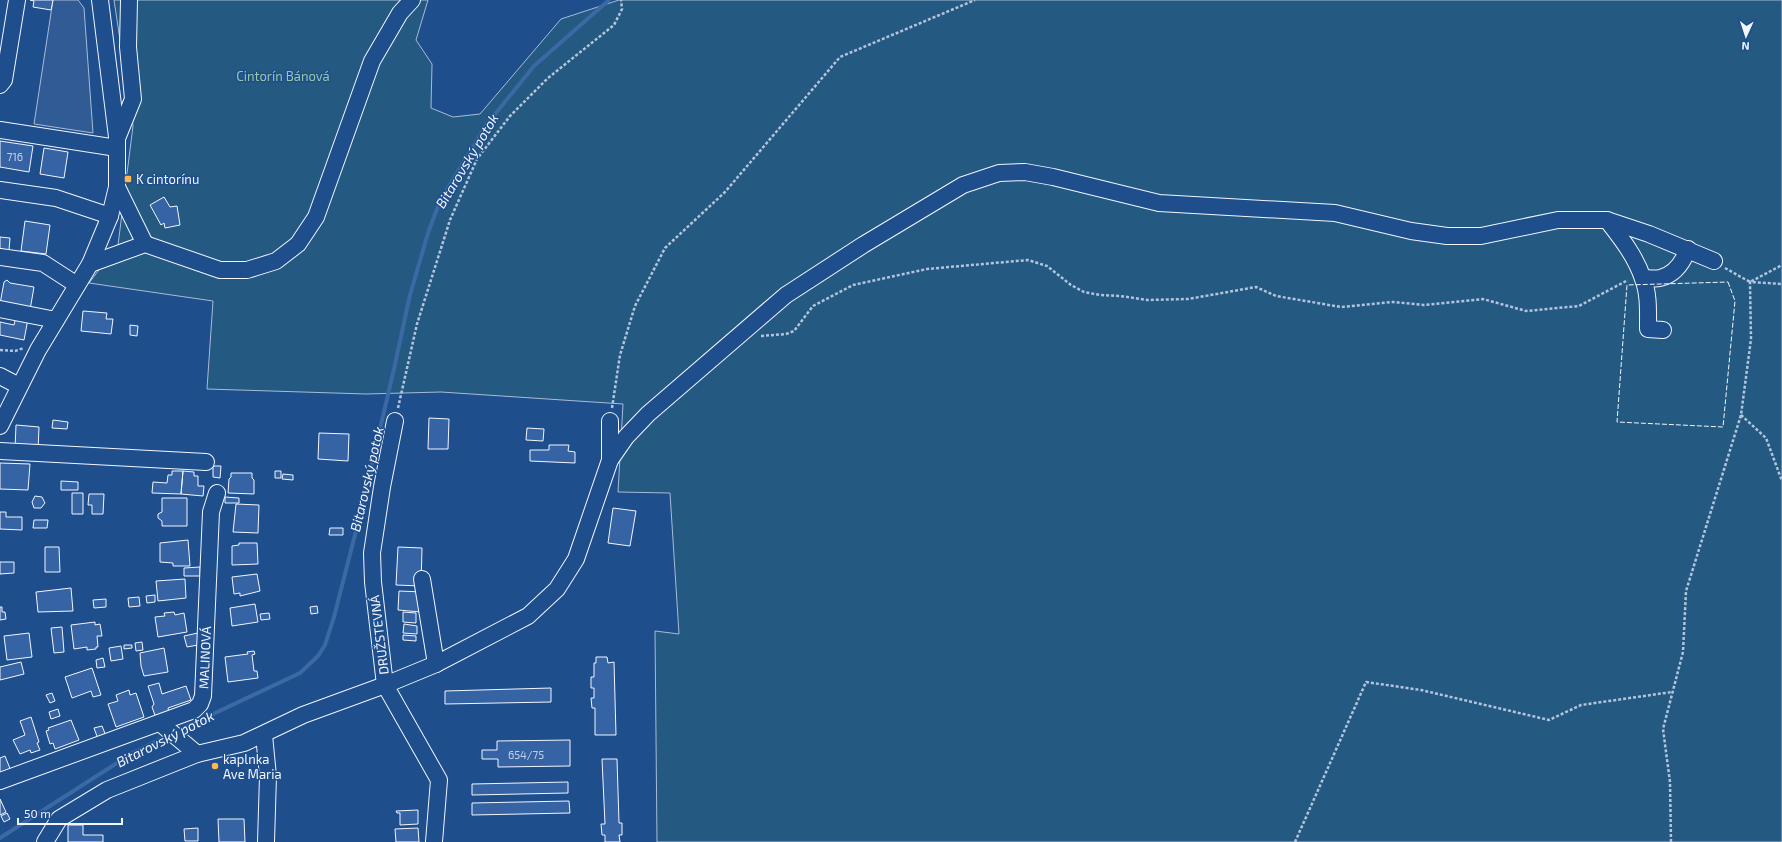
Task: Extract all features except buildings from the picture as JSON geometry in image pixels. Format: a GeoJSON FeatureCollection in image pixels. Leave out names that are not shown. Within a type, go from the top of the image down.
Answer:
{"type":"FeatureCollection","features":[{"type":"Feature","properties":{"kind":"street"},"geometry":{"type":"LineString","coordinates":[[0,85],[4,80],[17,0]]}},
{"type":"Feature","properties":{"kind":"street"},"geometry":{"type":"LineString","coordinates":[[0,426],[38,350],[90,264],[110,216],[117,187],[117,143],[100,0]]}},
{"type":"Feature","properties":{"kind":"street"},"geometry":{"type":"LineString","coordinates":[[117,143],[133,99],[128,47],[129,0]]}},
{"type":"Feature","properties":{"kind":"street"},"geometry":{"type":"LineString","coordinates":[[90,264],[145,244],[220,270],[247,270],[276,261],[298,244],[316,217],[372,61],[407,3]]}},
{"type":"Feature","properties":{"kind":"street"},"geometry":{"type":"LineString","coordinates":[[0,130],[117,143]]}},
{"type":"Feature","properties":{"kind":"street"},"geometry":{"type":"LineString","coordinates":[[434,842],[438,780],[385,685],[436,664],[528,616],[557,589],[576,559],[610,460],[626,437],[648,414],[786,295],[863,245],[963,185],[999,173],[1025,172],[1053,176],[1159,203],[1335,213],[1411,231],[1447,236],[1481,236],[1558,220],[1607,220],[1688,249],[1714,261]]}},
{"type":"Feature","properties":{"kind":"street"},"geometry":{"type":"LineString","coordinates":[[117,187],[145,244]]}},
{"type":"Feature","properties":{"kind":"street"},"geometry":{"type":"LineString","coordinates":[[0,190],[56,198],[110,216]]}},
{"type":"Feature","properties":{"kind":"street"},"geometry":{"type":"LineString","coordinates":[[1607,220],[1634,257],[1643,278],[1648,304],[1648,329],[1663,330]]}},
{"type":"Feature","properties":{"kind":"street"},"geometry":{"type":"LineString","coordinates":[[1643,278],[1659,278],[1670,273],[1683,261],[1688,249]]}},
{"type":"Feature","properties":{"kind":"street"},"geometry":{"type":"LineString","coordinates":[[0,257],[43,264],[77,285]]}},
{"type":"Feature","properties":{"kind":"street"},"geometry":{"type":"LineString","coordinates":[[0,309],[56,320]]}},
{"type":"Feature","properties":{"kind":"street"},"geometry":{"type":"LineString","coordinates":[[0,376],[19,386]]}},
{"type":"Feature","properties":{"kind":"street","name":"DRUŽSTEVNÁ"},"geometry":{"type":"LineString","coordinates":[[45,842],[59,819],[108,790],[193,751],[244,743],[264,735],[303,715],[385,685],[373,582],[372,553],[382,487],[395,421]]}},
{"type":"Feature","properties":{"kind":"street"},"geometry":{"type":"LineString","coordinates":[[610,421],[610,460]]}},
{"type":"Feature","properties":{"kind":"street"},"geometry":{"type":"LineString","coordinates":[[0,451],[206,462]]}},
{"type":"Feature","properties":{"kind":"street","name":"MALINOVÁ"},"geometry":{"type":"LineString","coordinates":[[0,781],[166,728],[194,710],[200,704],[203,696],[211,512],[217,493]]}},
{"type":"Feature","properties":{"kind":"street"},"geometry":{"type":"LineString","coordinates":[[422,579],[436,664]]}},
{"type":"Feature","properties":{"kind":"street"},"geometry":{"type":"LineString","coordinates":[[166,728],[193,751]]}},
{"type":"Feature","properties":{"kind":"street"},"geometry":{"type":"LineString","coordinates":[[264,735],[268,776],[266,842]]}},
{"type":"Feature","properties":{"kind":"path"},"geometry":{"type":"LineString","coordinates":[[395,421],[417,324],[450,220],[477,159],[510,116],[548,78],[614,25],[622,9],[621,0]]}},
{"type":"Feature","properties":{"kind":"path"},"geometry":{"type":"LineString","coordinates":[[610,421],[620,355],[635,306],[665,248],[725,192],[840,57],[975,0]]}},
{"type":"Feature","properties":{"kind":"path"},"geometry":{"type":"LineString","coordinates":[[737,338],[786,334],[794,331],[813,306],[853,285],[927,269],[1028,260],[1047,266],[1071,285],[1084,292],[1100,295],[1148,300],[1188,299],[1256,288],[1276,296],[1341,307],[1393,302],[1424,305],[1483,299],[1526,311],[1579,306],[1631,279],[1643,278]]}},
{"type":"Feature","properties":{"kind":"path"},"geometry":{"type":"LineString","coordinates":[[1714,261],[1750,282],[1782,284]]}},
{"type":"Feature","properties":{"kind":"path"},"geometry":{"type":"LineString","coordinates":[[1750,282],[1782,265]]}},
{"type":"Feature","properties":{"kind":"path"},"geometry":{"type":"LineString","coordinates":[[1671,842],[1670,782],[1663,729],[1683,652],[1686,591],[1741,415],[1751,339],[1750,282]]}},
{"type":"Feature","properties":{"kind":"path"},"geometry":{"type":"LineString","coordinates":[[0,350],[15,350],[23,348],[38,350]]}},
{"type":"Feature","properties":{"kind":"path"},"geometry":{"type":"LineString","coordinates":[[1741,415],[1766,438],[1782,481]]}},
{"type":"Feature","properties":{"kind":"path"},"geometry":{"type":"LineString","coordinates":[[1295,842],[1366,682],[1421,690],[1549,720],[1581,705],[1672,692]]}},
{"type":"Feature","properties":{"kind":"green space","name":"Cintorín Bánová"},"geometry":{"type":"Polygon","coordinates":[[[114,0],[428,0],[416,40],[432,64],[431,108],[453,117],[480,114],[561,19],[619,0],[1782,0],[1782,842],[657,842],[655,631],[679,634],[670,493],[618,492],[623,404],[441,392],[366,394],[207,389],[213,301],[89,283],[118,245],[133,126],[114,0]]]}},
{"type":"Feature","properties":{"kind":"shaded area"},"geometry":{"type":"Polygon","coordinates":[[[53,0],[78,0],[84,8],[93,133],[34,124],[53,0]]]}},
{"type":"Feature","properties":{"kind":"waterway","name":"Bitarovský potok"},"geometry":{"type":"LineString","coordinates":[[175,732],[300,673],[318,656],[325,645],[334,617],[357,527],[410,295],[428,233],[440,201],[487,124],[534,66],[609,0]]}},
{"type":"Feature","properties":{"kind":"waterway","name":"Bitarovský potok"},"geometry":{"type":"LineString","coordinates":[[0,838],[131,754],[169,735]]}},
{"type":"Feature","properties":{"kind":"fence"},"geometry":{"type":"LineString","coordinates":[[1728,282],[1735,301],[1723,427],[1617,422],[1627,285],[1728,282]]}},
{"type":"Feature","properties":{"kind":"place","name":"K cintorínu"},"geometry":{"type":"Point","coordinates":[128,179]}},
{"type":"Feature","properties":{"kind":"place","name":"kaplnka Ave Maria"},"geometry":{"type":"Point","coordinates":[215,766]}}]}
